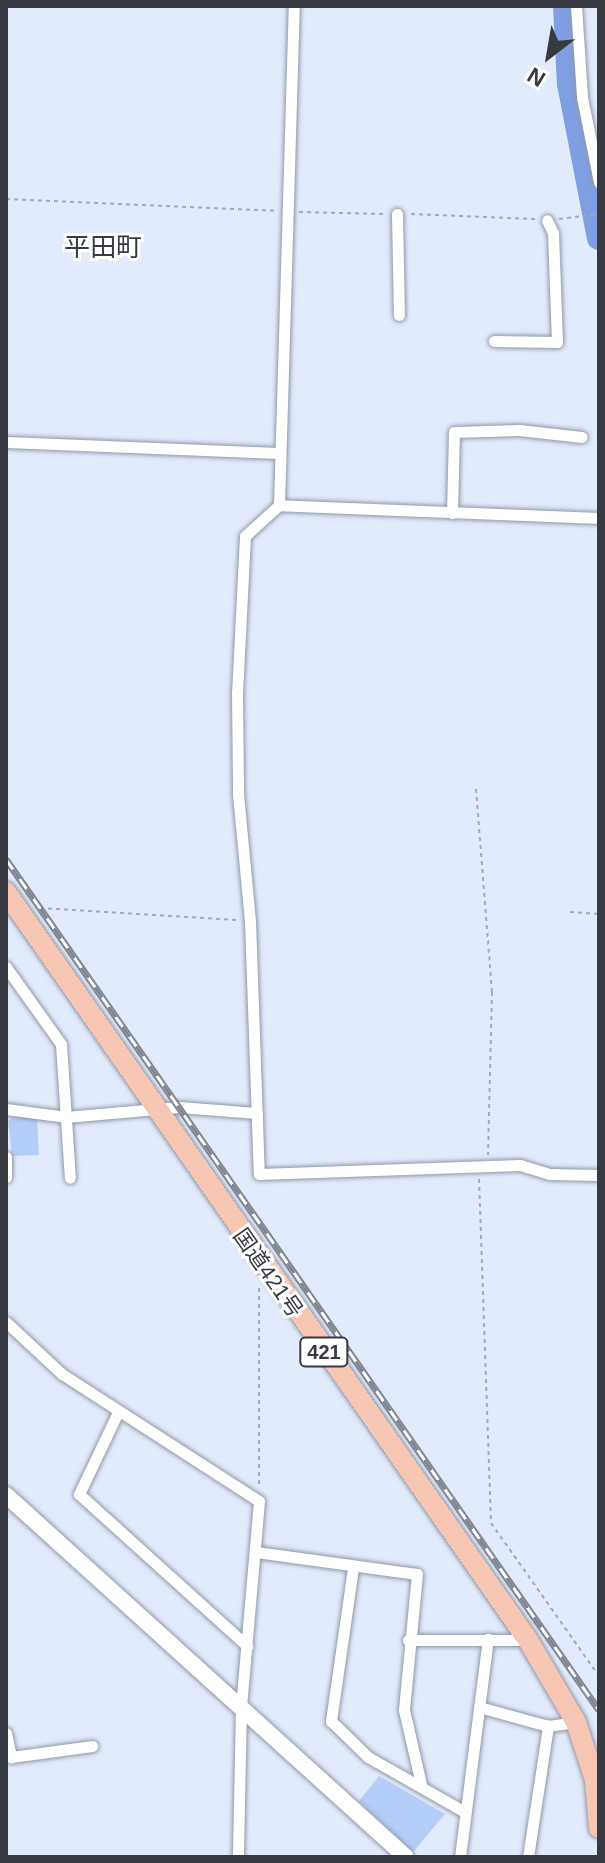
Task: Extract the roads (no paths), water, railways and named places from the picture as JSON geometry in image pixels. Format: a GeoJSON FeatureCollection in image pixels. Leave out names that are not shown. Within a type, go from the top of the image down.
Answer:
{"type":"FeatureCollection","features":[{"type":"Feature","properties":{"kind":"highway","name":"国道421号"},"geometry":{"type":"LineString","coordinates":[[6,892],[153,1109],[528,1640],[576,1722],[597,1779],[599,1828]]}},
{"type":"Feature","properties":{"kind":"street"},"geometry":{"type":"LineString","coordinates":[[279,505],[294,6]]}},
{"type":"Feature","properties":{"kind":"street"},"geometry":{"type":"LineString","coordinates":[[576,6],[582,97],[599,182]]}},
{"type":"Feature","properties":{"kind":"street"},"geometry":{"type":"LineString","coordinates":[[397,214],[399,315]]}},
{"type":"Feature","properties":{"kind":"street"},"geometry":{"type":"LineString","coordinates":[[494,341],[557,342],[553,233],[547,220]]}},
{"type":"Feature","properties":{"kind":"street"},"geometry":{"type":"LineString","coordinates":[[452,513],[454,432],[519,430],[582,437]]}},
{"type":"Feature","properties":{"kind":"street"},"geometry":{"type":"LineString","coordinates":[[6,442],[279,453]]}},
{"type":"Feature","properties":{"kind":"street"},"geometry":{"type":"LineString","coordinates":[[599,518],[279,505],[245,536],[238,794],[250,921],[259,1174],[483,1166],[599,1175]]}},
{"type":"Feature","properties":{"kind":"street"},"geometry":{"type":"LineString","coordinates":[[6,967],[61,1044],[70,1178]]}},
{"type":"Feature","properties":{"kind":"street"},"geometry":{"type":"LineString","coordinates":[[6,1109],[66,1117],[153,1109],[257,1113]]}},
{"type":"Feature","properties":{"kind":"street"},"geometry":{"type":"LineString","coordinates":[[6,1157],[6,1177]]}},
{"type":"Feature","properties":{"kind":"street"},"geometry":{"type":"LineString","coordinates":[[6,1322],[39,1356],[118,1412],[259,1501],[241,1708],[238,1857]]}},
{"type":"Feature","properties":{"kind":"street"},"geometry":{"type":"LineString","coordinates":[[118,1412],[79,1494],[247,1646]]}},
{"type":"Feature","properties":{"kind":"street"},"geometry":{"type":"LineString","coordinates":[[6,1495],[406,1857]]}},
{"type":"Feature","properties":{"kind":"street"},"geometry":{"type":"LineString","coordinates":[[256,1552],[353,1568],[417,1574],[408,1640],[404,1710],[421,1784]]}},
{"type":"Feature","properties":{"kind":"street"},"geometry":{"type":"LineString","coordinates":[[353,1568],[331,1721],[368,1757],[421,1784],[465,1812]]}},
{"type":"Feature","properties":{"kind":"street"},"geometry":{"type":"LineString","coordinates":[[460,1857],[488,1639]]}},
{"type":"Feature","properties":{"kind":"street"},"geometry":{"type":"LineString","coordinates":[[408,1640],[528,1640]]}},
{"type":"Feature","properties":{"kind":"street"},"geometry":{"type":"LineString","coordinates":[[479,1707],[548,1726],[576,1722]]}},
{"type":"Feature","properties":{"kind":"street"},"geometry":{"type":"LineString","coordinates":[[528,1857],[548,1726]]}},
{"type":"Feature","properties":{"kind":"street"},"geometry":{"type":"LineString","coordinates":[[6,1733],[11,1757],[92,1746]]}},
{"type":"Feature","properties":{"kind":"waterway"},"geometry":{"type":"LineString","coordinates":[[565,6],[569,84],[599,238]]}},
{"type":"Feature","properties":{"kind":"railway"},"geometry":{"type":"LineString","coordinates":[[6,859],[599,1710]]}},
{"type":"Feature","properties":{"kind":"district","name":"平田町"},"geometry":{"type":"Point","coordinates":[103,248]}}]}
